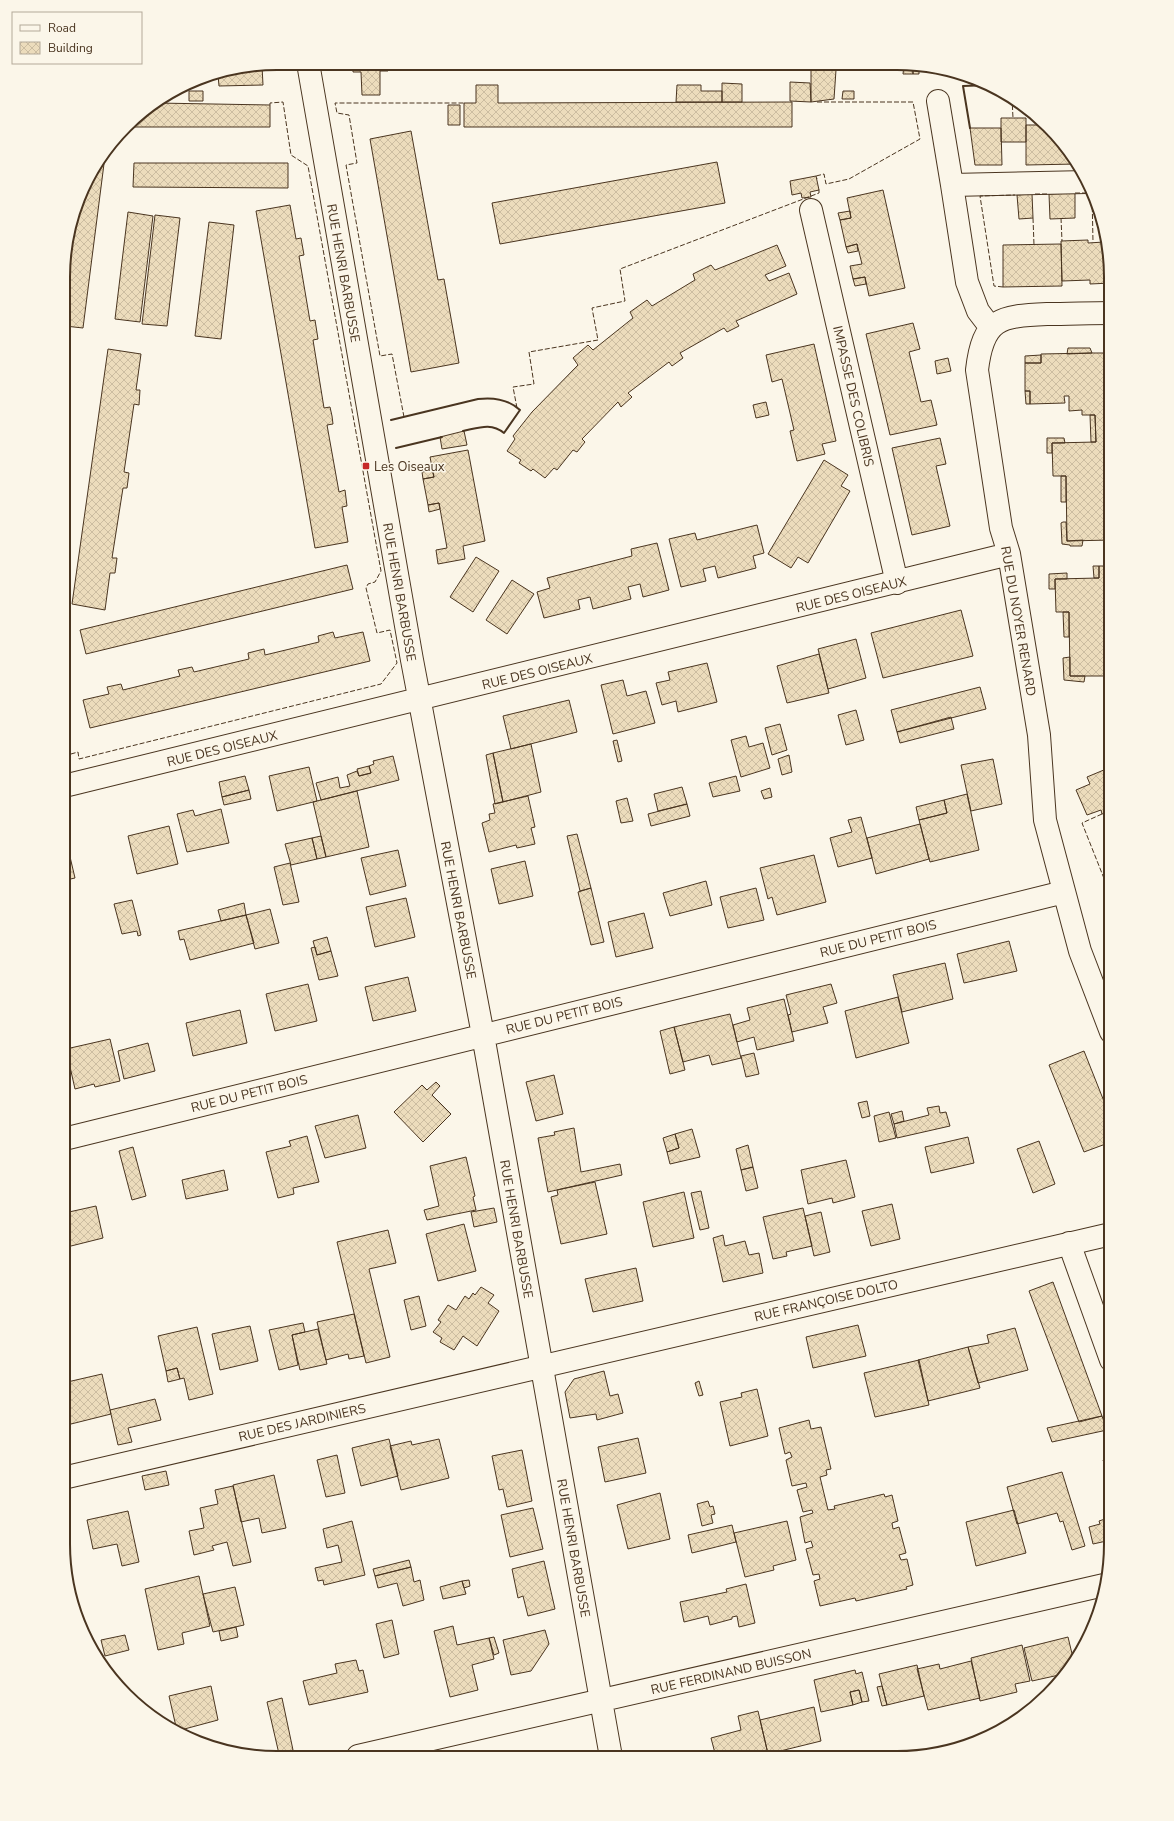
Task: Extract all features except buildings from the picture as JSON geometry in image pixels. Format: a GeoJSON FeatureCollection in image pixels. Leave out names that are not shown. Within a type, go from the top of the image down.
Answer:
{"type":"FeatureCollection","features":[{"type":"Feature","properties":{"kind":"street","name":"RUE HENRI BARBUSSE"},"geometry":{"type":"LineString","coordinates":[[309,70],[420,700],[483,1035],[610,1751]]}},
{"type":"Feature","properties":{"kind":"street"},"geometry":{"type":"LineString","coordinates":[[938,100],[967,282],[978,311],[991,328]]}},
{"type":"Feature","properties":{"kind":"street"},"geometry":{"type":"LineString","coordinates":[[952,185],[1081,182]]}},
{"type":"Feature","properties":{"kind":"street","name":"IMPASSE DES COLIBRIS"},"geometry":{"type":"LineString","coordinates":[[811,210],[896,583]]}},
{"type":"Feature","properties":{"kind":"street","name":"RUE DU NOYER RENARD"},"geometry":{"type":"LineString","coordinates":[[1104,313],[1007,317],[991,328],[984,339],[979,351],[977,370],[1001,528],[1009,554],[1039,735],[1045,820],[1080,951],[1104,1014]]}},
{"type":"Feature","properties":{"kind":"street","name":"RUE DES OISEAUX"},"geometry":{"type":"LineString","coordinates":[[70,785],[420,700],[1009,554]]}},
{"type":"Feature","properties":{"kind":"street","name":"RUE DU PETIT BOIS"},"geometry":{"type":"LineString","coordinates":[[70,1138],[1064,892]]}},
{"type":"Feature","properties":{"kind":"street","name":"RUE FRANÇOISE DOLTO"},"geometry":{"type":"LineString","coordinates":[[542,1366],[1104,1236]]}},
{"type":"Feature","properties":{"kind":"street"},"geometry":{"type":"LineString","coordinates":[[1069,1243],[1104,1340]]}},
{"type":"Feature","properties":{"kind":"street","name":"RUE DES JARDINIERS"},"geometry":{"type":"LineString","coordinates":[[70,1476],[542,1366]]}},
{"type":"Feature","properties":{"kind":"street","name":"RUE FERDINAND BUISSON"},"geometry":{"type":"LineString","coordinates":[[380,1751],[1100,1586]]}},
{"type":"Feature","properties":{"kind":"fence"},"geometry":{"type":"LineString","coordinates":[[70,754],[78,752],[79,759],[381,684],[397,663],[390,630],[377,633],[366,588],[368,584],[375,582],[381,571],[308,166],[291,155],[283,102],[270,103],[270,105]]}},
{"type":"Feature","properties":{"kind":"fence"},"geometry":{"type":"LineString","coordinates":[[817,102],[913,102],[920,139],[849,179],[826,184],[824,174],[816,176],[817,179]]}},
{"type":"Feature","properties":{"kind":"fence"},"geometry":{"type":"LineString","coordinates":[[404,417],[392,354],[380,356],[346,165],[357,163],[349,115],[337,113],[335,103],[464,103]]}},
{"type":"Feature","properties":{"kind":"fence"},"geometry":{"type":"LineString","coordinates":[[1012,105],[1013,118]]}},
{"type":"Feature","properties":{"kind":"fence"},"geometry":{"type":"LineString","coordinates":[[517,408],[513,387],[534,384],[529,352],[598,340],[592,308],[625,301],[620,269],[819,193],[819,188]]}},
{"type":"Feature","properties":{"kind":"fence"},"geometry":{"type":"LineString","coordinates":[[1075,193],[1086,193]]}},
{"type":"Feature","properties":{"kind":"fence"},"geometry":{"type":"LineString","coordinates":[[1035,194],[1049,194]]}},
{"type":"Feature","properties":{"kind":"fence"},"geometry":{"type":"LineString","coordinates":[[1003,287],[994,286],[980,196],[1015,195]]}},
{"type":"Feature","properties":{"kind":"fence"},"geometry":{"type":"LineString","coordinates":[[1092,208],[1093,242]]}},
{"type":"Feature","properties":{"kind":"fence"},"geometry":{"type":"LineString","coordinates":[[1033,218],[1034,245]]}},
{"type":"Feature","properties":{"kind":"fence"},"geometry":{"type":"LineString","coordinates":[[1061,218],[1062,241]]}},
{"type":"Feature","properties":{"kind":"fence"},"geometry":{"type":"LineString","coordinates":[[1102,814],[1082,823],[1104,878]]}},
{"type":"Feature","properties":{"kind":"wall"},"geometry":{"type":"LineString","coordinates":[[970,128],[963,86],[975,86]]}},
{"type":"Feature","properties":{"kind":"wall"},"geometry":{"type":"LineString","coordinates":[[391,420],[484,398],[506,401],[520,410],[504,433],[489,427],[479,427],[463,431]]}},
{"type":"Feature","properties":{"kind":"wall"},"geometry":{"type":"LineString","coordinates":[[396,448],[442,437]]}},
{"type":"Feature","properties":{"kind":"place","name":"Les Oiseaux"},"geometry":{"type":"Point","coordinates":[366,466]}}]}
